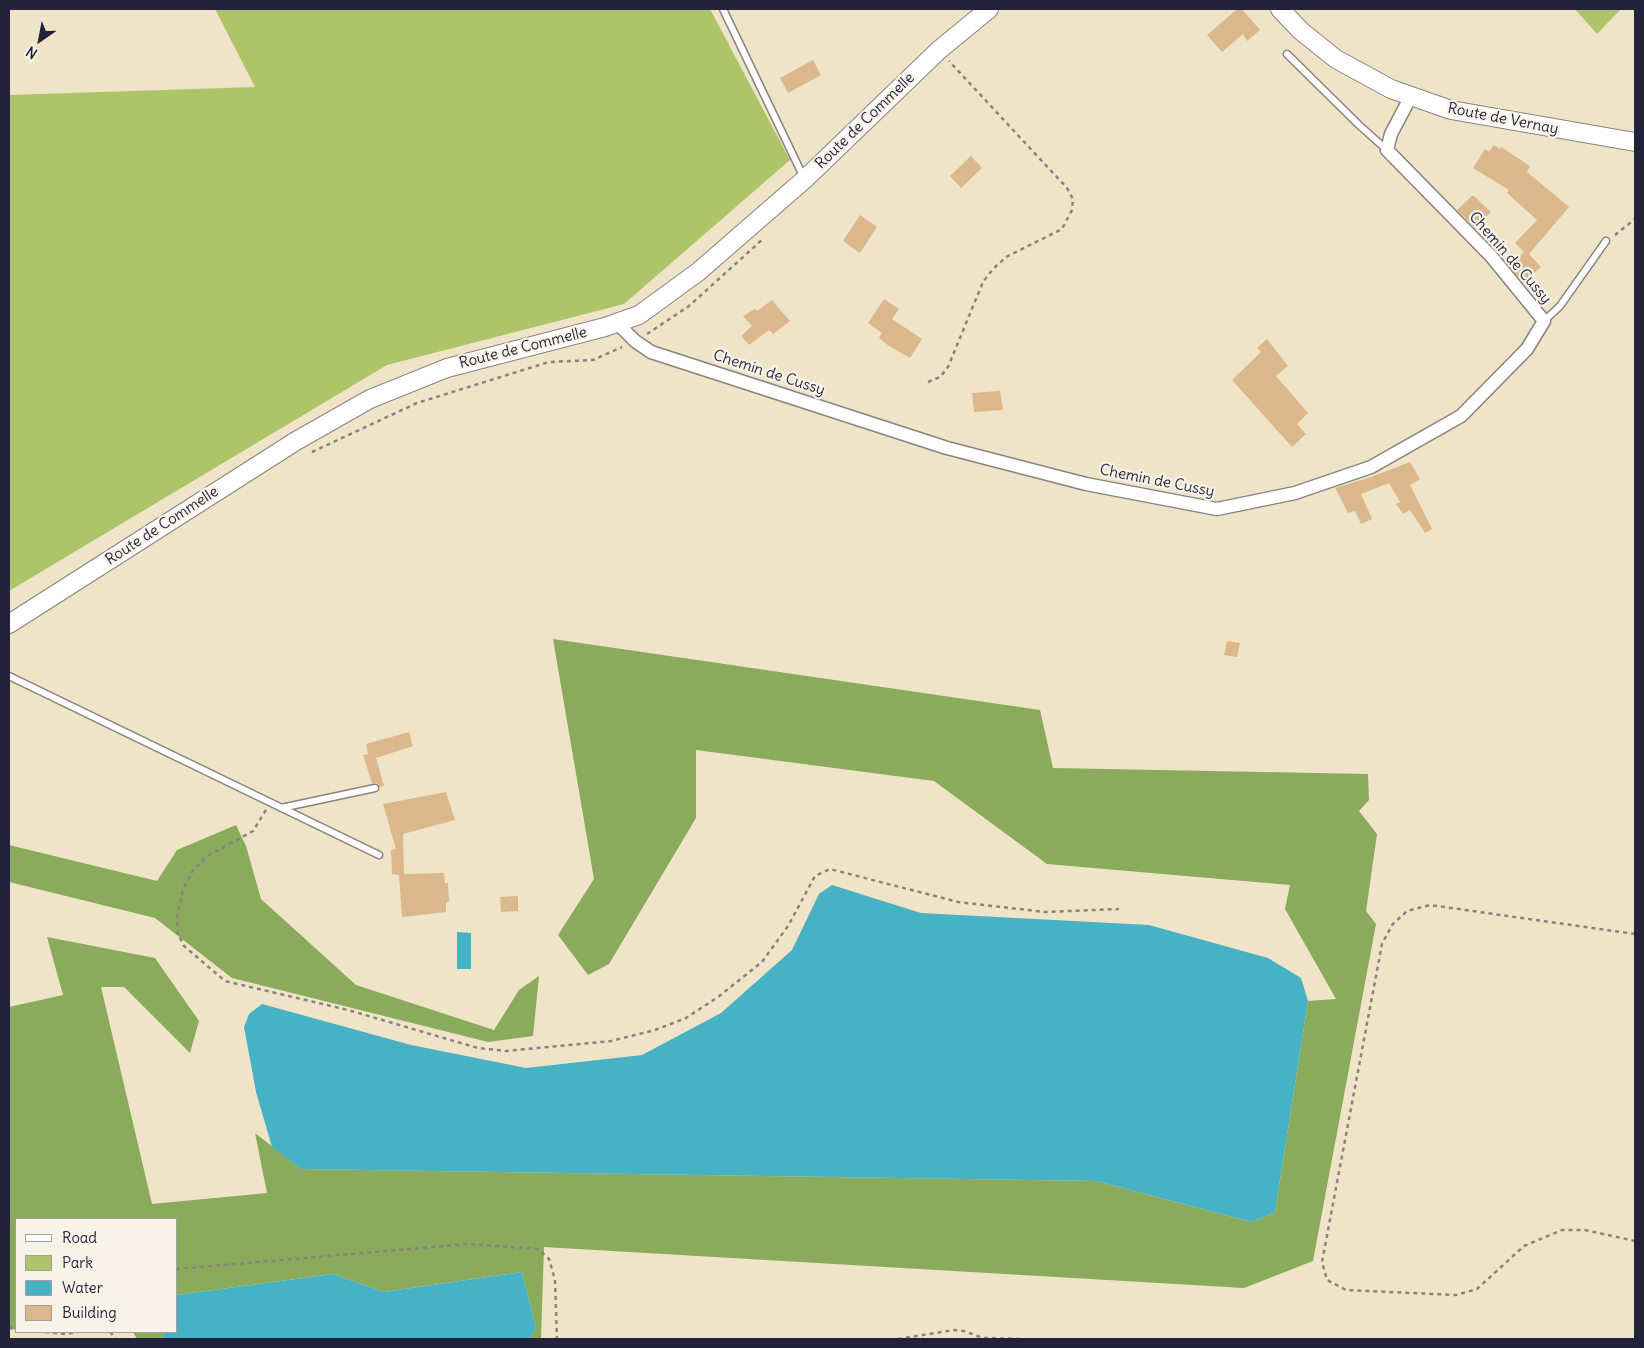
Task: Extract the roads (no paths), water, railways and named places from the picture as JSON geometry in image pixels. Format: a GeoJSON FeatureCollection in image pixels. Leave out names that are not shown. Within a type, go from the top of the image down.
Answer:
{"type":"FeatureCollection","features":[{"type":"Feature","properties":{"kind":"street","name":"Route de Commelle"},"geometry":{"type":"LineString","coordinates":[[9,624],[296,441],[370,399],[447,368],[618,324],[639,315],[670,294],[805,179],[939,50],[989,9]]}},
{"type":"Feature","properties":{"kind":"street","name":"Route de Vernay"},"geometry":{"type":"LineString","coordinates":[[1280,9],[1301,31],[1336,58],[1391,88],[1411,96],[1451,110],[1635,142]]}},
{"type":"Feature","properties":{"kind":"street"},"geometry":{"type":"LineString","coordinates":[[1387,150],[1391,134],[1411,96]]}},
{"type":"Feature","properties":{"kind":"street","name":"Chemin de Cussy"},"geometry":{"type":"LineString","coordinates":[[618,324],[635,341],[652,352],[947,448],[1086,484],[1217,509],[1295,493],[1371,467],[1460,416],[1527,349],[1544,321],[1491,256],[1387,150]]}},
{"type":"Feature","properties":{"kind":"lane"},"geometry":{"type":"LineString","coordinates":[[723,9],[805,179]]}},
{"type":"Feature","properties":{"kind":"lane"},"geometry":{"type":"LineString","coordinates":[[1287,54],[1359,126],[1387,150]]}},
{"type":"Feature","properties":{"kind":"lane"},"geometry":{"type":"LineString","coordinates":[[1544,321],[1560,306],[1606,241]]}},
{"type":"Feature","properties":{"kind":"lane"},"geometry":{"type":"LineString","coordinates":[[9,676],[379,855]]}},
{"type":"Feature","properties":{"kind":"lane"},"geometry":{"type":"LineString","coordinates":[[281,808],[375,788]]}},
{"type":"Feature","properties":{"kind":"water"},"geometry":{"type":"Polygon","coordinates":[[[832,885],[921,913],[1149,925],[1268,958],[1301,978],[1308,1001],[1275,1212],[1252,1222],[1096,1181],[301,1169],[272,1147],[256,1092],[244,1027],[249,1014],[262,1004],[411,1045],[526,1068],[642,1055],[721,1013],[792,950],[819,894],[832,885]]]}},
{"type":"Feature","properties":{"kind":"water"},"geometry":{"type":"Polygon","coordinates":[[[457,932],[471,933],[471,969],[457,969],[457,932]]]}},
{"type":"Feature","properties":{"kind":"water"},"geometry":{"type":"Polygon","coordinates":[[[522,1272],[536,1328],[529,1339],[162,1339],[164,1333],[178,1333],[178,1295],[333,1274],[384,1292],[522,1272]]]}}]}
